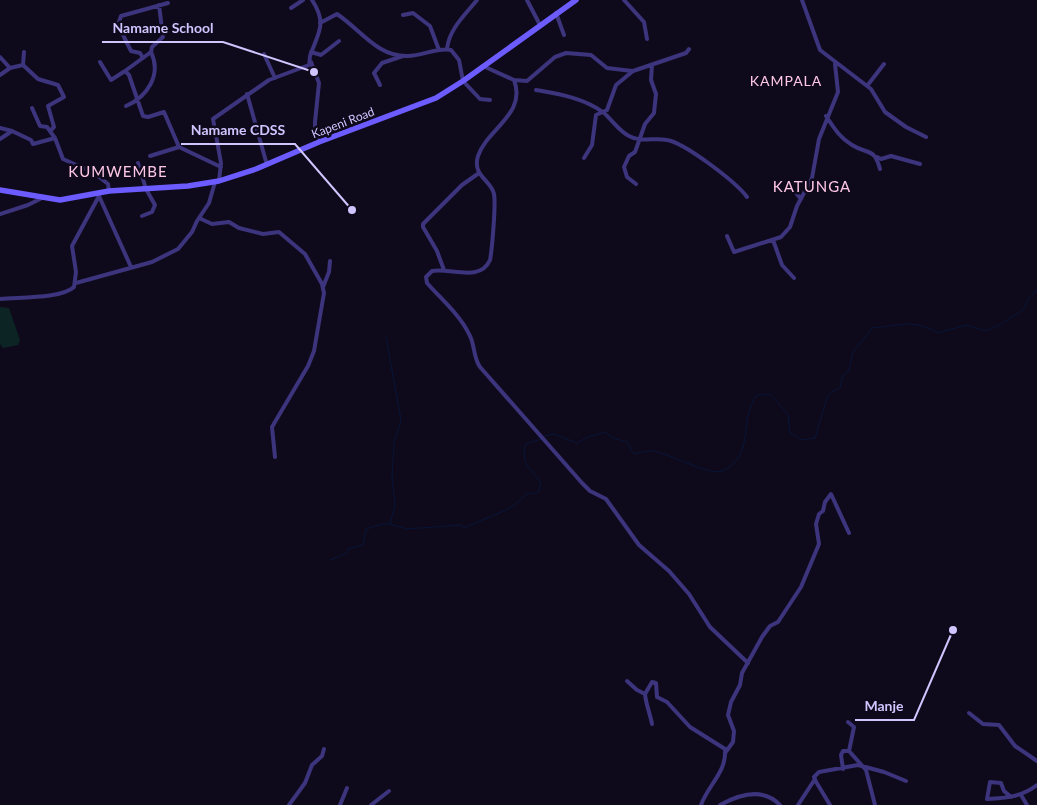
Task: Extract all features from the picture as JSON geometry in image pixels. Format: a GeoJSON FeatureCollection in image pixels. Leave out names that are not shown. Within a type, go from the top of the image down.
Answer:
{"type":"FeatureCollection","features":[{"type":"Feature","properties":{"kind":"main road","name":"Kapeni Road"},"geometry":{"type":"LineString","coordinates":[[0,190],[42,198],[69,199],[99,195],[109,191],[217,182],[268,165],[319,142],[426,102],[463,81],[556,14],[567,3],[576,0]]}},
{"type":"Feature","properties":{"kind":"street"},"geometry":{"type":"LineString","coordinates":[[291,8],[303,0]]}},
{"type":"Feature","properties":{"kind":"street"},"geometry":{"type":"LineString","coordinates":[[0,299],[66,291],[76,283],[152,262],[178,249],[194,229],[209,203],[217,182],[221,167],[213,118],[274,78],[308,66],[311,52],[318,41],[320,23],[312,0]]}},
{"type":"Feature","properties":{"kind":"street"},"geometry":{"type":"LineString","coordinates":[[448,49],[449,38],[457,24],[477,0]]}},
{"type":"Feature","properties":{"kind":"street"},"geometry":{"type":"LineString","coordinates":[[527,0],[540,25]]}},
{"type":"Feature","properties":{"kind":"street"},"geometry":{"type":"LineString","coordinates":[[624,0],[644,22],[647,39]]}},
{"type":"Feature","properties":{"kind":"street"},"geometry":{"type":"LineString","coordinates":[[802,0],[812,24],[817,45],[836,64],[867,86],[873,92],[885,112],[906,127],[926,137]]}},
{"type":"Feature","properties":{"kind":"street"},"geometry":{"type":"LineString","coordinates":[[143,58],[140,53],[131,52],[118,25],[121,16],[168,3]]}},
{"type":"Feature","properties":{"kind":"street"},"geometry":{"type":"LineString","coordinates":[[100,62],[111,80],[151,52],[152,48],[162,37],[158,5]]}},
{"type":"Feature","properties":{"kind":"street"},"geometry":{"type":"LineString","coordinates":[[403,15],[413,13],[430,26],[438,50]]}},
{"type":"Feature","properties":{"kind":"street"},"geometry":{"type":"LineString","coordinates":[[320,23],[337,14],[358,29],[374,46],[403,56]]}},
{"type":"Feature","properties":{"kind":"street"},"geometry":{"type":"LineString","coordinates":[[556,14],[564,35]]}},
{"type":"Feature","properties":{"kind":"street"},"geometry":{"type":"LineString","coordinates":[[311,52],[321,55],[339,41]]}},
{"type":"Feature","properties":{"kind":"street"},"geometry":{"type":"LineString","coordinates":[[380,85],[374,73],[382,63],[403,56],[448,49],[455,53],[459,60],[463,81],[480,99],[490,100]]}},
{"type":"Feature","properties":{"kind":"street"},"geometry":{"type":"LineString","coordinates":[[584,158],[592,145],[596,115],[602,112],[612,101],[616,85],[633,71],[669,57],[686,53],[689,50]]}},
{"type":"Feature","properties":{"kind":"street"},"geometry":{"type":"LineString","coordinates":[[23,65],[24,52]]}},
{"type":"Feature","properties":{"kind":"street"},"geometry":{"type":"LineString","coordinates":[[126,106],[138,101],[149,88],[156,65],[151,52]]}},
{"type":"Feature","properties":{"kind":"street"},"geometry":{"type":"LineString","coordinates":[[483,66],[514,80],[526,81],[555,57],[576,52],[591,55],[607,68],[633,71]]}},
{"type":"Feature","properties":{"kind":"street"},"geometry":{"type":"LineString","coordinates":[[264,54],[274,78]]}},
{"type":"Feature","properties":{"kind":"street"},"geometry":{"type":"LineString","coordinates":[[0,57],[10,68]]}},
{"type":"Feature","properties":{"kind":"street"},"geometry":{"type":"LineString","coordinates":[[310,60],[319,83],[315,122],[315,131],[319,142]]}},
{"type":"Feature","properties":{"kind":"street"},"geometry":{"type":"LineString","coordinates":[[727,236],[734,252],[774,240],[787,231],[815,169],[818,142],[826,116],[838,92],[836,64]]}},
{"type":"Feature","properties":{"kind":"street"},"geometry":{"type":"LineString","coordinates":[[867,86],[884,64]]}},
{"type":"Feature","properties":{"kind":"street"},"geometry":{"type":"LineString","coordinates":[[0,75],[10,68],[23,65]]}},
{"type":"Feature","properties":{"kind":"street"},"geometry":{"type":"LineString","coordinates":[[23,65],[38,79],[58,85],[64,97],[48,106],[54,127],[50,131]]}},
{"type":"Feature","properties":{"kind":"street"},"geometry":{"type":"LineString","coordinates":[[636,184],[627,177],[624,167],[628,156],[636,152],[645,124],[654,113],[656,94],[651,80],[652,65]]}},
{"type":"Feature","properties":{"kind":"street"},"geometry":{"type":"LineString","coordinates":[[125,71],[144,117],[164,112],[179,147],[221,167]]}},
{"type":"Feature","properties":{"kind":"street"},"geometry":{"type":"LineString","coordinates":[[514,80],[516,100],[499,128],[484,144],[478,157],[479,173],[494,195],[489,262],[484,268],[470,272],[444,270],[429,272],[426,277],[427,283],[471,336],[476,360],[480,367],[590,491],[606,499],[640,546],[669,571],[689,594],[710,627],[748,663]]}},
{"type":"Feature","properties":{"kind":"street"},"geometry":{"type":"LineString","coordinates":[[536,90],[579,100],[602,112],[631,138],[667,140],[676,143],[714,166],[747,197]]}},
{"type":"Feature","properties":{"kind":"street"},"geometry":{"type":"LineString","coordinates":[[247,94],[268,165]]}},
{"type":"Feature","properties":{"kind":"street"},"geometry":{"type":"LineString","coordinates":[[32,108],[40,126],[47,127],[55,138],[64,160],[94,173],[108,184],[109,191]]}},
{"type":"Feature","properties":{"kind":"street"},"geometry":{"type":"LineString","coordinates":[[826,116],[837,134],[854,146],[870,151],[881,159],[891,156],[920,164]]}},
{"type":"Feature","properties":{"kind":"street"},"geometry":{"type":"LineString","coordinates":[[0,128],[12,131],[31,140],[34,144],[55,138]]}},
{"type":"Feature","properties":{"kind":"street"},"geometry":{"type":"LineString","coordinates":[[0,140],[12,131]]}},
{"type":"Feature","properties":{"kind":"street"},"geometry":{"type":"LineString","coordinates":[[150,156],[179,147]]}},
{"type":"Feature","properties":{"kind":"street"},"geometry":{"type":"LineString","coordinates":[[877,157],[880,169]]}},
{"type":"Feature","properties":{"kind":"street"},"geometry":{"type":"LineString","coordinates":[[138,164],[146,189],[155,205],[152,212],[142,216]]}},
{"type":"Feature","properties":{"kind":"street"},"geometry":{"type":"LineString","coordinates":[[444,270],[437,250],[423,224],[462,185],[479,173]]}},
{"type":"Feature","properties":{"kind":"street"},"geometry":{"type":"LineString","coordinates":[[788,182],[801,199]]}},
{"type":"Feature","properties":{"kind":"street"},"geometry":{"type":"LineString","coordinates":[[99,195],[121,249],[131,267]]}},
{"type":"Feature","properties":{"kind":"street"},"geometry":{"type":"LineString","coordinates":[[76,283],[72,246],[99,195]]}},
{"type":"Feature","properties":{"kind":"street"},"geometry":{"type":"LineString","coordinates":[[0,214],[28,205],[42,198]]}},
{"type":"Feature","properties":{"kind":"street"},"geometry":{"type":"LineString","coordinates":[[199,218],[212,224],[229,222],[239,228],[263,234],[279,232],[304,254],[323,287]]}},
{"type":"Feature","properties":{"kind":"street"},"geometry":{"type":"LineString","coordinates":[[774,240],[782,265],[794,278]]}},
{"type":"Feature","properties":{"kind":"street"},"geometry":{"type":"LineString","coordinates":[[275,457],[272,427],[308,366],[314,351],[322,310],[323,287],[326,282],[330,261]]}},
{"type":"Feature","properties":{"kind":"street"},"geometry":{"type":"LineString","coordinates":[[701,805],[706,792],[724,765],[725,753],[733,742],[734,731],[728,714],[731,702],[762,637],[770,626],[778,622],[801,587],[819,544],[816,524],[819,514],[823,511],[825,502],[830,494],[849,533]]}},
{"type":"Feature","properties":{"kind":"street"},"geometry":{"type":"LineString","coordinates":[[627,681],[636,690],[645,694]]}},
{"type":"Feature","properties":{"kind":"street"},"geometry":{"type":"LineString","coordinates":[[652,724],[645,694],[652,682],[656,682],[658,697],[667,702],[690,727],[721,745],[725,753]]}},
{"type":"Feature","properties":{"kind":"street"},"geometry":{"type":"LineString","coordinates":[[969,713],[983,724],[999,726],[1015,746],[1037,761]]}},
{"type":"Feature","properties":{"kind":"street"},"geometry":{"type":"LineString","coordinates":[[848,722],[854,727],[849,751]]}},
{"type":"Feature","properties":{"kind":"street"},"geometry":{"type":"LineString","coordinates":[[289,805],[305,783],[312,765],[322,756],[324,748]]}},
{"type":"Feature","properties":{"kind":"street"},"geometry":{"type":"LineString","coordinates":[[843,769],[841,755],[844,751],[849,751]]}},
{"type":"Feature","properties":{"kind":"street"},"geometry":{"type":"LineString","coordinates":[[849,751],[868,775],[875,805]]}},
{"type":"Feature","properties":{"kind":"street"},"geometry":{"type":"LineString","coordinates":[[798,805],[819,772],[862,766],[906,781]]}},
{"type":"Feature","properties":{"kind":"street"},"geometry":{"type":"LineString","coordinates":[[815,779],[830,805]]}},
{"type":"Feature","properties":{"kind":"street"},"geometry":{"type":"LineString","coordinates":[[1011,797],[1004,791],[1001,783],[990,782],[987,799],[1011,797],[1021,795],[1037,785]]}},
{"type":"Feature","properties":{"kind":"street"},"geometry":{"type":"LineString","coordinates":[[340,805],[347,788]]}},
{"type":"Feature","properties":{"kind":"street"},"geometry":{"type":"LineString","coordinates":[[371,805],[389,791]]}},
{"type":"Feature","properties":{"kind":"street"},"geometry":{"type":"LineString","coordinates":[[720,805],[733,798],[760,793],[772,796],[780,805]]}},
{"type":"Feature","properties":{"kind":"street"},"geometry":{"type":"LineString","coordinates":[[1021,795],[1027,805]]}},
{"type":"Feature","properties":{"kind":"green space"},"geometry":{"type":"Polygon","coordinates":[[[0,307],[9,308],[20,340],[18,345],[3,348],[0,344],[0,307]]]}},
{"type":"Feature","properties":{"kind":"waterway"},"geometry":{"type":"LineString","coordinates":[[544,436],[554,434],[577,443],[588,437],[605,432],[613,438],[627,442],[634,454],[652,451],[708,470],[722,471],[739,456],[743,447],[748,415],[757,395],[770,394],[788,414],[790,432],[801,440],[815,438],[827,398],[831,392],[840,388],[842,378],[849,370],[853,352],[872,328],[914,324],[929,328],[938,333],[966,325],[986,331],[1024,309],[1028,299],[1037,290]]}},
{"type":"Feature","properties":{"kind":"waterway"},"geometry":{"type":"LineString","coordinates":[[330,560],[347,553],[348,549],[363,545],[366,529],[382,524],[390,524],[395,506],[392,476],[394,442],[401,420],[386,337]]}},
{"type":"Feature","properties":{"kind":"waterway"},"geometry":{"type":"LineString","coordinates":[[390,524],[407,529],[461,525],[464,528],[513,506],[526,494],[538,493],[541,483],[527,465],[524,451],[526,444],[541,439]]}},
{"type":"Feature","properties":{"kind":"place","name":"Namame School"},"geometry":{"type":"Point","coordinates":[314,72]}},
{"type":"Feature","properties":{"kind":"place","name":"Namame CDSS"},"geometry":{"type":"Point","coordinates":[352,210]}},
{"type":"Feature","properties":{"kind":"place","name":"Manje"},"geometry":{"type":"Point","coordinates":[953,630]}},
{"type":"Feature","properties":{"kind":"district","name":"KAMPALA"},"geometry":{"type":"Point","coordinates":[786,81]}},
{"type":"Feature","properties":{"kind":"district","name":"KUMWEMBE"},"geometry":{"type":"Point","coordinates":[118,172]}},
{"type":"Feature","properties":{"kind":"district","name":"KATUNGA"},"geometry":{"type":"Point","coordinates":[812,187]}}]}
